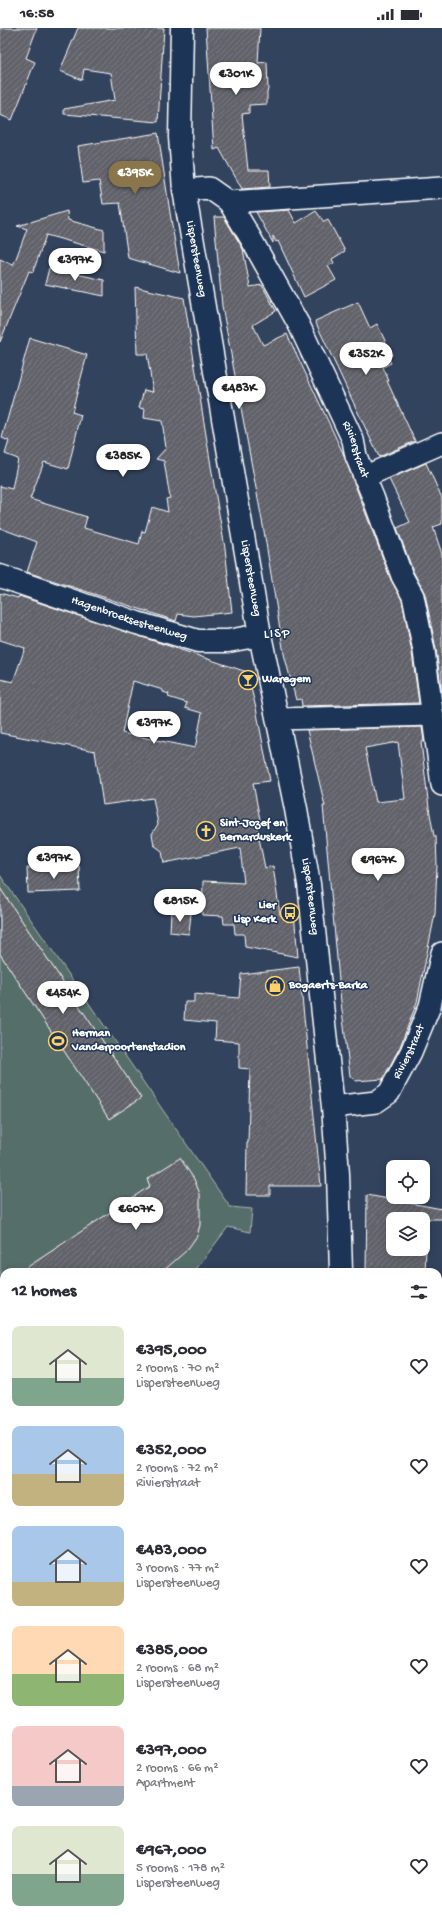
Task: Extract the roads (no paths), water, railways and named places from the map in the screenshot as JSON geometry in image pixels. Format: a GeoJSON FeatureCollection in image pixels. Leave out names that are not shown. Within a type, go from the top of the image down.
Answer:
{"type":"FeatureCollection","features":[{"type":"Feature","properties":{"kind":"street","name":"Lispersteenweg"},"geometry":{"type":"LineString","coordinates":[[182,28],[180,137],[184,190],[260,635],[296,809],[309,884],[333,1108],[338,1174],[341,1268]]}},
{"type":"Feature","properties":{"kind":"street","name":"Rivierstraat"},"geometry":{"type":"LineString","coordinates":[[184,190],[209,188],[229,202],[299,325],[353,440],[356,456],[402,576],[413,596],[424,651],[442,785]]}},
{"type":"Feature","properties":{"kind":"street"},"geometry":{"type":"LineString","coordinates":[[229,202],[419,189],[440,190]]}},
{"type":"Feature","properties":{"kind":"street"},"geometry":{"type":"LineString","coordinates":[[364,477],[442,443]]}},
{"type":"Feature","properties":{"kind":"street","name":"Hagenbroeksesteenweg"},"geometry":{"type":"LineString","coordinates":[[0,576],[143,625],[198,641],[228,641],[260,635]]}},
{"type":"Feature","properties":{"kind":"street"},"geometry":{"type":"LineString","coordinates":[[278,719],[433,715]]}},
{"type":"Feature","properties":{"kind":"street","name":"Rivierstraat"},"geometry":{"type":"LineString","coordinates":[[333,1108],[376,1102],[389,1093],[410,1052],[436,1008],[442,953]]}},
{"type":"Feature","properties":{"kind":"place","name":"Waregem"},"geometry":{"type":"Point","coordinates":[248,680]}},
{"type":"Feature","properties":{"kind":"place","name":"Sint-Jozef en Bernarduskerk"},"geometry":{"type":"Point","coordinates":[206,831]}},
{"type":"Feature","properties":{"kind":"place","name":"Lier Lisp Kerk"},"geometry":{"type":"Point","coordinates":[290,913]}},
{"type":"Feature","properties":{"kind":"place","name":"Bogaerts-Barka"},"geometry":{"type":"Point","coordinates":[275,986]}},
{"type":"Feature","properties":{"kind":"place","name":"Herman Vanderpoortenstadion"},"geometry":{"type":"Point","coordinates":[58,1041]}},
{"type":"Feature","properties":{"kind":"district","name":"LISP"},"geometry":{"type":"Point","coordinates":[277,634]}}]}
